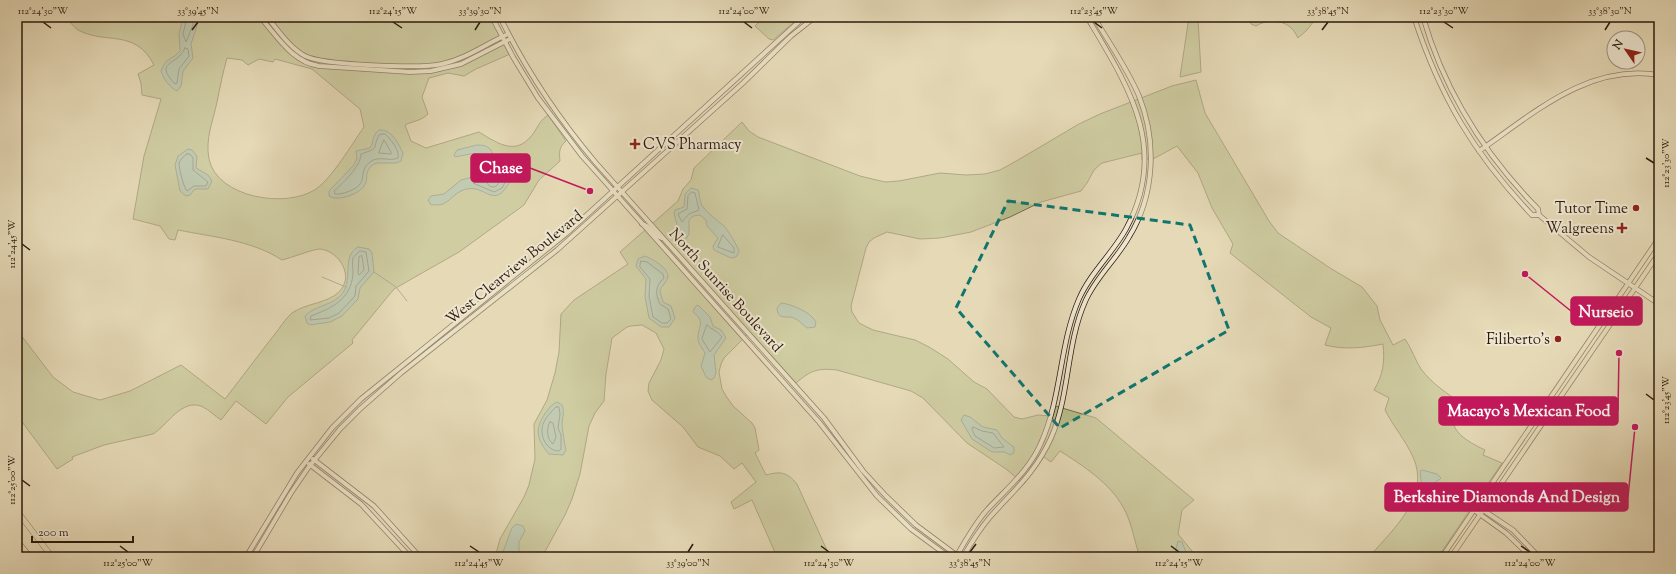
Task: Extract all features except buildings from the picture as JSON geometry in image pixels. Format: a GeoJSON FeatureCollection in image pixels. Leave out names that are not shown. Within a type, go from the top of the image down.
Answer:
{"type":"FeatureCollection","features":[{"type":"Feature","properties":{"kind":"highway"},"geometry":{"type":"LineString","coordinates":[[17,511],[52,557]]}},
{"type":"Feature","properties":{"kind":"highway"},"geometry":{"type":"LineString","coordinates":[[17,541],[30,557]]}},
{"type":"Feature","properties":{"kind":"main road"},"geometry":{"type":"LineString","coordinates":[[1442,557],[1659,238]]}},
{"type":"Feature","properties":{"kind":"main road"},"geometry":{"type":"LineString","coordinates":[[1452,557],[1659,253]]}},
{"type":"Feature","properties":{"kind":"main road"},"geometry":{"type":"LineString","coordinates":[[1576,360],[1583,365]]}},
{"type":"Feature","properties":{"kind":"street"},"geometry":{"type":"LineString","coordinates":[[260,17],[293,54],[306,63],[344,68],[410,72],[431,71],[461,64],[505,38]]}},
{"type":"Feature","properties":{"kind":"street"},"geometry":{"type":"LineString","coordinates":[[267,17],[291,45],[303,55],[319,61],[409,67],[441,64],[460,58],[505,38]]}},
{"type":"Feature","properties":{"kind":"street","name":"North Sunrise Boulevard"},"geometry":{"type":"LineString","coordinates":[[492,17],[538,98],[572,144],[642,224],[649,227]]}},
{"type":"Feature","properties":{"kind":"street","name":"North Sunrise Boulevard"},"geometry":{"type":"LineString","coordinates":[[500,17],[534,78],[577,141],[622,192],[649,227],[819,422],[876,496],[911,529],[949,557]]}},
{"type":"Feature","properties":{"kind":"street","name":"West Clearview Boulevard"},"geometry":{"type":"LineString","coordinates":[[246,557],[279,500],[307,459],[332,428],[369,391],[555,243],[745,73],[781,36],[804,17]]}},
{"type":"Feature","properties":{"kind":"street","name":"West Clearview Boulevard"},"geometry":{"type":"LineString","coordinates":[[254,557],[291,493],[310,465],[340,429],[381,390],[542,262],[617,197],[750,77],[786,40],[815,17]]}},
{"type":"Feature","properties":{"kind":"street"},"geometry":{"type":"LineString","coordinates":[[957,556],[980,519],[1021,475],[1041,445],[1052,413],[1071,324],[1079,299],[1090,280],[1122,235],[1138,199],[1144,162],[1140,121],[1124,80],[1087,17]]}},
{"type":"Feature","properties":{"kind":"street"},"geometry":{"type":"LineString","coordinates":[[963,557],[986,522],[1021,486],[1041,457],[1056,424],[1078,322],[1085,301],[1099,277],[1129,237],[1146,196],[1151,159],[1146,117],[1135,89],[1094,17]]}},
{"type":"Feature","properties":{"kind":"street"},"geometry":{"type":"LineString","coordinates":[[1414,17],[1424,49],[1442,91],[1479,151],[1502,183],[1532,215],[1539,215]]}},
{"type":"Feature","properties":{"kind":"street"},"geometry":{"type":"LineString","coordinates":[[1423,17],[1438,60],[1452,90],[1485,146],[1517,187],[1538,209],[1539,215],[1578,249],[1659,304]]}},
{"type":"Feature","properties":{"kind":"street"},"geometry":{"type":"LineString","coordinates":[[344,62],[344,68]]}},
{"type":"Feature","properties":{"kind":"street"},"geometry":{"type":"LineString","coordinates":[[385,65],[385,71]]}},
{"type":"Feature","properties":{"kind":"street"},"geometry":{"type":"LineString","coordinates":[[409,67],[410,72]]}},
{"type":"Feature","properties":{"kind":"street"},"geometry":{"type":"LineString","coordinates":[[1479,151],[1556,98],[1581,85],[1617,75],[1634,73],[1659,75]]}},
{"type":"Feature","properties":{"kind":"street"},"geometry":{"type":"LineString","coordinates":[[572,144],[577,141]]}},
{"type":"Feature","properties":{"kind":"street","name":"North Sunrise Boulevard"},"geometry":{"type":"LineString","coordinates":[[657,236],[663,238],[824,418],[863,471],[886,496],[916,525],[957,556]]}},
{"type":"Feature","properties":{"kind":"street"},"geometry":{"type":"LineString","coordinates":[[307,459],[314,460],[366,499],[420,557]]}},
{"type":"Feature","properties":{"kind":"street"},"geometry":{"type":"LineString","coordinates":[[307,459],[310,465],[361,504],[410,557]]}},
{"type":"Feature","properties":{"kind":"street"},"geometry":{"type":"LineString","coordinates":[[1477,506],[1518,534],[1539,557]]}},
{"type":"Feature","properties":{"kind":"street"},"geometry":{"type":"LineString","coordinates":[[1474,510],[1506,533],[1531,557]]}},
{"type":"Feature","properties":{"kind":"highlighted area"},"geometry":{"type":"Polygon","coordinates":[[[1008,201],[1190,225],[1229,330],[1060,428],[956,308],[1008,201]]]}},
{"type":"Feature","properties":{"kind":"green space"},"geometry":{"type":"Polygon","coordinates":[[[65,17],[491,17],[510,54],[464,76],[448,73],[429,78],[422,97],[428,114],[420,120],[405,125],[411,141],[426,148],[479,132],[501,144],[515,146],[522,144],[529,139],[540,122],[548,115],[566,141],[560,150],[560,161],[539,180],[524,205],[459,252],[394,289],[352,340],[353,343],[288,397],[266,424],[236,401],[221,420],[203,407],[195,405],[188,406],[175,414],[153,434],[104,445],[72,457],[73,459],[57,469],[17,415],[17,330],[53,377],[73,392],[100,400],[130,391],[181,365],[225,399],[292,313],[303,307],[334,296],[344,286],[345,279],[343,265],[339,259],[333,254],[320,249],[282,260],[258,248],[218,237],[178,230],[175,240],[169,239],[160,226],[133,219],[144,156],[161,99],[142,95],[141,83],[138,74],[154,65],[146,53],[138,46],[119,39],[99,37],[78,30],[65,17]],[[227,58],[224,69],[208,144],[209,159],[215,172],[225,183],[239,191],[272,199],[303,195],[316,189],[329,177],[364,127],[360,109],[312,69],[275,59],[273,62],[259,59],[248,65],[242,60],[227,58]]]}},
{"type":"Feature","properties":{"kind":"green space"},"geometry":{"type":"Polygon","coordinates":[[[764,17],[800,17],[773,40],[769,39],[755,26],[764,17]]]}},
{"type":"Feature","properties":{"kind":"green space"},"geometry":{"type":"Polygon","coordinates":[[[1189,17],[1200,17],[1198,19],[1201,72],[1180,77],[1189,17]]]}},
{"type":"Feature","properties":{"kind":"green space"},"geometry":{"type":"Polygon","coordinates":[[[1247,17],[1317,17],[1307,30],[1298,38],[1286,24],[1273,21],[1264,22],[1256,26],[1251,24],[1247,17]]]}},
{"type":"Feature","properties":{"kind":"green space"},"geometry":{"type":"Polygon","coordinates":[[[1196,80],[1205,113],[1269,221],[1278,233],[1330,268],[1362,287],[1377,306],[1380,320],[1393,345],[1405,339],[1419,366],[1425,374],[1440,388],[1462,404],[1453,419],[1454,426],[1458,432],[1470,442],[1485,450],[1483,455],[1502,463],[1438,557],[1369,557],[1398,524],[1413,499],[1417,486],[1417,472],[1413,457],[1385,410],[1389,398],[1374,390],[1383,368],[1383,344],[1354,348],[1340,348],[1325,345],[1331,328],[1311,317],[1230,253],[1233,244],[1212,208],[1198,173],[1177,146],[1155,158],[1142,160],[1142,153],[1102,163],[1094,170],[1081,191],[1041,202],[1010,217],[971,232],[940,238],[920,239],[887,232],[874,238],[869,242],[866,248],[851,306],[852,312],[859,323],[873,330],[915,340],[948,359],[974,382],[987,389],[1014,417],[1022,419],[1038,415],[1050,416],[1052,405],[1096,418],[1194,500],[1182,510],[1178,534],[1197,557],[1140,557],[1129,519],[1123,507],[1111,490],[1095,475],[1060,451],[1051,462],[1044,457],[1024,484],[1006,469],[967,443],[923,398],[911,391],[830,369],[815,371],[806,375],[796,383],[750,332],[724,358],[721,364],[719,372],[722,389],[733,406],[752,423],[755,428],[759,450],[755,453],[766,475],[780,473],[787,475],[797,484],[830,557],[777,557],[752,500],[734,509],[731,502],[756,482],[742,463],[734,469],[720,456],[698,447],[683,427],[652,400],[648,391],[649,383],[661,360],[664,349],[656,333],[642,325],[627,327],[612,338],[606,374],[604,401],[595,413],[589,426],[580,474],[572,499],[542,557],[495,557],[500,539],[524,497],[529,485],[535,459],[534,424],[547,400],[555,373],[559,352],[561,314],[574,300],[628,264],[620,252],[678,201],[683,189],[691,180],[694,168],[742,122],[749,131],[758,137],[860,176],[885,182],[899,181],[940,173],[966,175],[985,174],[1000,170],[1079,124],[1100,114],[1172,86],[1196,80]]]}},
{"type":"Feature","properties":{"kind":"water"},"geometry":{"type":"Polygon","coordinates":[[[183,17],[196,17],[197,26],[191,44],[193,58],[183,71],[181,86],[177,91],[172,88],[163,77],[161,71],[165,63],[180,51],[179,34],[183,17]]]}},
{"type":"Feature","properties":{"kind":"water"},"geometry":{"type":"Polygon","coordinates":[[[379,130],[388,132],[397,141],[403,153],[401,161],[396,163],[376,163],[369,169],[366,183],[358,192],[343,198],[333,198],[329,196],[329,191],[354,165],[357,158],[356,151],[370,148],[375,134],[379,130]]]}},
{"type":"Feature","properties":{"kind":"water"},"geometry":{"type":"Polygon","coordinates":[[[477,145],[488,147],[493,154],[497,165],[512,174],[512,178],[508,185],[497,195],[477,189],[463,190],[443,204],[431,205],[428,200],[431,196],[444,194],[461,180],[473,177],[484,170],[485,162],[478,154],[455,157],[454,155],[457,150],[477,145]]]}},
{"type":"Feature","properties":{"kind":"water"},"geometry":{"type":"Polygon","coordinates":[[[188,149],[192,150],[197,156],[196,168],[208,175],[212,181],[208,189],[195,189],[190,195],[186,196],[180,191],[175,165],[178,156],[188,149]]]}},
{"type":"Feature","properties":{"kind":"water"},"geometry":{"type":"Polygon","coordinates":[[[691,188],[698,190],[703,207],[710,215],[724,226],[730,234],[739,252],[736,257],[731,258],[714,250],[713,246],[718,238],[707,226],[706,220],[700,215],[693,216],[689,220],[689,234],[686,239],[683,240],[678,236],[674,214],[675,210],[684,207],[685,194],[691,188]]]}},
{"type":"Feature","properties":{"kind":"water"},"geometry":{"type":"Polygon","coordinates":[[[358,247],[369,249],[372,253],[374,272],[360,288],[358,299],[342,316],[330,322],[310,325],[307,323],[305,316],[315,309],[337,299],[345,289],[347,284],[350,255],[358,247]]]}},
{"type":"Feature","properties":{"kind":"water"},"geometry":{"type":"Polygon","coordinates":[[[645,256],[660,264],[668,274],[668,277],[660,291],[663,302],[671,306],[675,318],[669,327],[661,327],[649,318],[645,296],[646,279],[636,266],[638,259],[645,256]]]}},
{"type":"Feature","properties":{"kind":"water"},"geometry":{"type":"Polygon","coordinates":[[[781,303],[795,307],[810,315],[816,322],[815,327],[807,328],[794,318],[779,315],[777,308],[781,303]]]}},
{"type":"Feature","properties":{"kind":"water"},"geometry":{"type":"Polygon","coordinates":[[[698,305],[710,317],[713,326],[721,330],[726,338],[714,355],[716,373],[714,378],[711,380],[706,377],[701,366],[705,353],[698,340],[700,321],[697,315],[693,312],[695,307],[698,305]]]}},
{"type":"Feature","properties":{"kind":"water"},"geometry":{"type":"Polygon","coordinates":[[[557,402],[562,405],[563,410],[562,425],[566,450],[563,455],[549,454],[541,443],[538,432],[540,422],[543,417],[551,406],[557,402]]]}},
{"type":"Feature","properties":{"kind":"water"},"geometry":{"type":"Polygon","coordinates":[[[964,415],[970,417],[983,427],[997,430],[1002,438],[1014,447],[1014,453],[1010,455],[1005,452],[992,452],[972,439],[961,420],[964,415]]]}},
{"type":"Feature","properties":{"kind":"water"},"geometry":{"type":"Polygon","coordinates":[[[1422,470],[1437,474],[1441,478],[1422,489],[1420,471],[1422,470]]]}},
{"type":"Feature","properties":{"kind":"water"},"geometry":{"type":"Polygon","coordinates":[[[516,524],[523,526],[525,531],[519,542],[519,557],[501,557],[512,528],[516,524]]]}},
{"type":"Feature","properties":{"kind":"water"},"geometry":{"type":"Polygon","coordinates":[[[1178,541],[1182,542],[1188,557],[1174,557],[1178,541]]]}},
{"type":"Feature","properties":{"kind":"waterway"},"geometry":{"type":"LineString","coordinates":[[374,272],[396,287],[407,301]]}},
{"type":"Feature","properties":{"kind":"waterway"},"geometry":{"type":"LineString","coordinates":[[322,277],[346,287]]}},
{"type":"Feature","properties":{"kind":"waterway"},"geometry":{"type":"LineString","coordinates":[[1639,304],[1642,301]]}},
{"type":"Feature","properties":{"kind":"place","name":"CVS Pharmacy"},"geometry":{"type":"Point","coordinates":[635,144]}},
{"type":"Feature","properties":{"kind":"place","name":"Chase"},"geometry":{"type":"Point","coordinates":[590,191]}},
{"type":"Feature","properties":{"kind":"place","name":"Tutor Time"},"geometry":{"type":"Point","coordinates":[1636,208]}},
{"type":"Feature","properties":{"kind":"place","name":"Walgreens"},"geometry":{"type":"Point","coordinates":[1622,228]}},
{"type":"Feature","properties":{"kind":"place","name":"Nurseio"},"geometry":{"type":"Point","coordinates":[1525,274]}},
{"type":"Feature","properties":{"kind":"place","name":"Filiberto's"},"geometry":{"type":"Point","coordinates":[1558,339]}},
{"type":"Feature","properties":{"kind":"place","name":"Macayo's Mexican Food"},"geometry":{"type":"Point","coordinates":[1619,353]}},
{"type":"Feature","properties":{"kind":"place","name":"Berkshire Diamonds And Design"},"geometry":{"type":"Point","coordinates":[1635,427]}}]}
